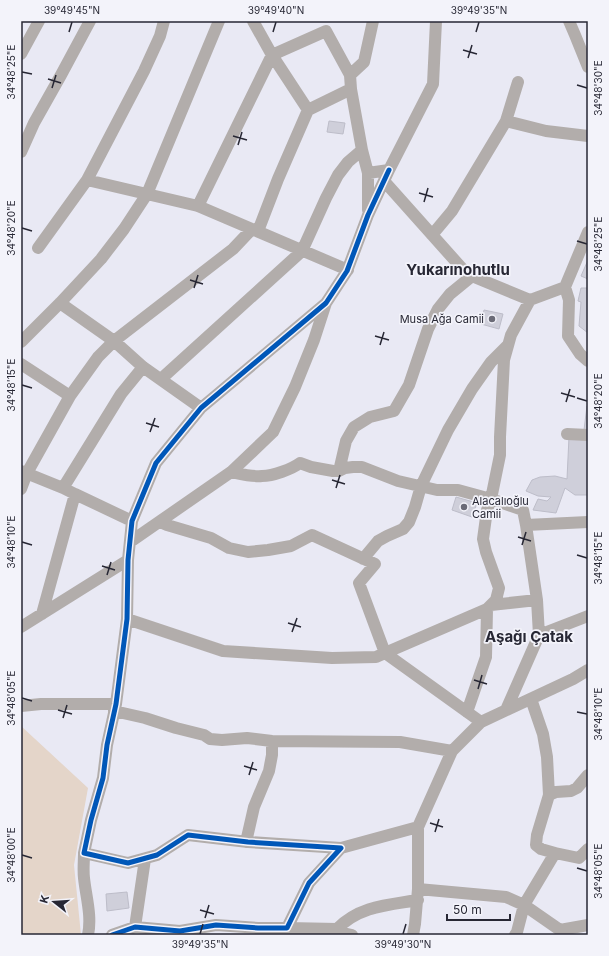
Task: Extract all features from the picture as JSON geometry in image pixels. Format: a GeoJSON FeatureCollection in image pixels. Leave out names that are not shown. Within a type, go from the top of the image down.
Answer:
{"type":"FeatureCollection","features":[{"type":"Feature","properties":{"kind":"street"},"geometry":{"type":"LineString","coordinates":[[21,54],[39,21]]}},
{"type":"Feature","properties":{"kind":"street"},"geometry":{"type":"LineString","coordinates":[[21,152],[34,123],[90,21]]}},
{"type":"Feature","properties":{"kind":"street"},"geometry":{"type":"LineString","coordinates":[[38,248],[87,180],[150,60],[160,36],[164,21]]}},
{"type":"Feature","properties":{"kind":"street"},"geometry":{"type":"LineString","coordinates":[[21,342],[101,259],[124,229],[147,194],[219,21]]}},
{"type":"Feature","properties":{"kind":"street"},"geometry":{"type":"LineString","coordinates":[[254,21],[272,55],[308,110]]}},
{"type":"Feature","properties":{"kind":"street"},"geometry":{"type":"LineString","coordinates":[[350,75],[364,62],[373,21]]}},
{"type":"Feature","properties":{"kind":"street"},"geometry":{"type":"LineString","coordinates":[[130,542],[231,472],[273,432],[298,381],[314,340],[326,303],[348,270],[368,215],[433,84],[433,21]]}},
{"type":"Feature","properties":{"kind":"street"},"geometry":{"type":"LineString","coordinates":[[569,21],[588,67]]}},
{"type":"Feature","properties":{"kind":"street"},"geometry":{"type":"LineString","coordinates":[[198,206],[272,55],[324,26],[350,75],[351,89],[362,150],[368,173],[368,215]]}},
{"type":"Feature","properties":{"kind":"street"},"geometry":{"type":"LineString","coordinates":[[432,235],[452,211],[506,121],[518,82]]}},
{"type":"Feature","properties":{"kind":"street"},"geometry":{"type":"LineString","coordinates":[[21,489],[24,472],[70,396],[98,357],[114,341],[233,249],[255,230],[308,110],[351,89]]}},
{"type":"Feature","properties":{"kind":"street"},"geometry":{"type":"LineString","coordinates":[[506,121],[546,131],[588,136]]}},
{"type":"Feature","properties":{"kind":"street"},"geometry":{"type":"LineString","coordinates":[[161,379],[302,251],[338,175],[348,162],[362,150]]}},
{"type":"Feature","properties":{"kind":"street"},"geometry":{"type":"LineString","coordinates":[[368,173],[389,170]]}},
{"type":"Feature","properties":{"kind":"street"},"geometry":{"type":"LineString","coordinates":[[87,180],[198,206],[348,270]]}},
{"type":"Feature","properties":{"kind":"street"},"geometry":{"type":"LineString","coordinates":[[384,181],[467,274],[530,300]]}},
{"type":"Feature","properties":{"kind":"street"},"geometry":{"type":"LineString","coordinates":[[588,232],[565,287],[569,300],[568,336],[580,354],[588,361]]}},
{"type":"Feature","properties":{"kind":"street"},"geometry":{"type":"LineString","coordinates":[[338,471],[346,441],[354,427],[370,417],[394,410],[410,384],[428,329],[438,309],[450,294],[472,276]]}},
{"type":"Feature","properties":{"kind":"street"},"geometry":{"type":"LineString","coordinates":[[466,712],[486,656],[489,607],[496,600],[499,588],[483,539],[487,510],[500,455],[504,360],[511,334],[530,300],[565,287]]}},
{"type":"Feature","properties":{"kind":"street"},"geometry":{"type":"LineString","coordinates":[[60,303],[114,341],[143,367],[201,408]]}},
{"type":"Feature","properties":{"kind":"street"},"geometry":{"type":"LineString","coordinates":[[88,935],[90,928],[84,876],[84,853],[91,820],[103,778],[107,745],[115,708],[127,619],[128,560],[132,521],[156,463],[201,408],[326,303]]}},
{"type":"Feature","properties":{"kind":"street"},"geometry":{"type":"LineString","coordinates":[[363,559],[378,541],[403,529],[409,522],[421,486],[448,430],[472,389],[491,362],[508,346]]}},
{"type":"Feature","properties":{"kind":"street"},"geometry":{"type":"LineString","coordinates":[[21,364],[70,396]]}},
{"type":"Feature","properties":{"kind":"street"},"geometry":{"type":"LineString","coordinates":[[63,488],[120,394],[143,367]]}},
{"type":"Feature","properties":{"kind":"street"},"geometry":{"type":"LineString","coordinates":[[567,434],[588,435]]}},
{"type":"Feature","properties":{"kind":"street"},"geometry":{"type":"LineString","coordinates":[[231,472],[264,477],[296,466],[300,463],[333,471],[338,471],[345,468],[362,467],[398,481],[437,490],[458,490],[490,498],[523,510],[537,600],[539,635],[506,710]]}},
{"type":"Feature","properties":{"kind":"street"},"geometry":{"type":"LineString","coordinates":[[24,472],[63,488],[132,521]]}},
{"type":"Feature","properties":{"kind":"street"},"geometry":{"type":"LineString","coordinates":[[42,614],[75,494]]}},
{"type":"Feature","properties":{"kind":"street"},"geometry":{"type":"LineString","coordinates":[[160,522],[211,538],[229,548],[248,552],[291,546],[312,535],[375,564],[359,583],[385,653],[481,722]]}},
{"type":"Feature","properties":{"kind":"street"},"geometry":{"type":"LineString","coordinates":[[526,525],[588,522]]}},
{"type":"Feature","properties":{"kind":"street"},"geometry":{"type":"LineString","coordinates":[[21,626],[128,560]]}},
{"type":"Feature","properties":{"kind":"street"},"geometry":{"type":"LineString","coordinates":[[127,619],[223,651],[332,658],[376,658],[489,607],[537,600]]}},
{"type":"Feature","properties":{"kind":"street"},"geometry":{"type":"LineString","coordinates":[[539,635],[588,616]]}},
{"type":"Feature","properties":{"kind":"street"},"geometry":{"type":"LineString","coordinates":[[413,935],[418,895],[418,827],[452,751],[481,722],[573,679],[588,670]]}},
{"type":"Feature","properties":{"kind":"street"},"geometry":{"type":"LineString","coordinates":[[531,699],[543,734],[547,757],[549,795],[537,835],[536,846],[555,853],[579,858],[588,849]]}},
{"type":"Feature","properties":{"kind":"street"},"geometry":{"type":"LineString","coordinates":[[21,706],[41,704],[115,708],[176,728],[204,735],[210,739],[222,740],[247,738],[272,741],[400,742],[452,751]]}},
{"type":"Feature","properties":{"kind":"street"},"geometry":{"type":"LineString","coordinates":[[246,842],[254,807],[269,771],[272,755],[272,741]]}},
{"type":"Feature","properties":{"kind":"street"},"geometry":{"type":"LineString","coordinates":[[549,795],[556,792],[571,791],[577,788],[588,775]]}},
{"type":"Feature","properties":{"kind":"street"},"geometry":{"type":"LineString","coordinates":[[84,853],[128,863],[156,855],[188,835],[246,842],[342,848],[418,827]]}},
{"type":"Feature","properties":{"kind":"street"},"geometry":{"type":"LineString","coordinates":[[281,930],[309,883],[342,848]]}},
{"type":"Feature","properties":{"kind":"street"},"geometry":{"type":"LineString","coordinates":[[515,935],[524,905],[555,853]]}},
{"type":"Feature","properties":{"kind":"street"},"geometry":{"type":"LineString","coordinates":[[135,927],[145,859]]}},
{"type":"Feature","properties":{"kind":"street"},"geometry":{"type":"LineString","coordinates":[[337,929],[343,922],[364,910],[418,895],[506,897],[524,905],[560,930],[588,925]]}},
{"type":"Feature","properties":{"kind":"street"},"geometry":{"type":"LineString","coordinates":[[112,935],[135,927],[180,933],[216,925],[281,930],[337,929],[352,935]]}},
{"type":"Feature","properties":{"kind":"shaded area"},"geometry":{"type":"Polygon","coordinates":[[[21,726],[88,788],[74,865],[81,935],[21,935],[21,726]]]}},
{"type":"Feature","properties":{"kind":"building"},"geometry":{"type":"Polygon","coordinates":[[[329,121],[345,123],[343,134],[327,132],[329,121]]]}},
{"type":"Feature","properties":{"kind":"building"},"geometry":{"type":"Polygon","coordinates":[[[588,260],[588,279],[581,276],[588,260]]]}},
{"type":"Feature","properties":{"kind":"building"},"geometry":{"type":"Polygon","coordinates":[[[581,288],[588,288],[588,333],[579,326],[581,302],[578,301],[581,288]]]}},
{"type":"Feature","properties":{"kind":"building","name":"Musa Ağa Camii"},"geometry":{"type":"Polygon","coordinates":[[[484,310],[503,314],[499,329],[481,324],[484,310]]]}},
{"type":"Feature","properties":{"kind":"building"},"geometry":{"type":"Polygon","coordinates":[[[587,406],[588,430],[584,430],[587,406]]]}},
{"type":"Feature","properties":{"kind":"building"},"geometry":{"type":"Polygon","coordinates":[[[569,437],[588,440],[588,495],[575,495],[565,488],[556,513],[533,510],[538,499],[547,501],[551,497],[538,496],[526,491],[532,480],[540,477],[555,476],[567,479],[569,437]]]}},
{"type":"Feature","properties":{"kind":"building","name":"Alacalıoğlu Camii"},"geometry":{"type":"Polygon","coordinates":[[[456,497],[477,503],[472,517],[452,510],[456,497]]]}},
{"type":"Feature","properties":{"kind":"building"},"geometry":{"type":"Polygon","coordinates":[[[127,892],[129,908],[107,911],[106,894],[127,892]]]}},
{"type":"Feature","properties":{"kind":"cycle path"},"geometry":{"type":"LineString","coordinates":[[112,935],[135,927],[180,931],[216,925],[258,928],[287,928],[309,883],[341,848],[248,842],[188,835],[157,855],[128,863],[84,853],[91,820],[103,778],[107,745],[116,704],[127,619],[128,560],[132,521],[156,463],[201,408],[326,303],[347,271],[368,215],[389,170]]}},
{"type":"Feature","properties":{"kind":"place","name":"Musa Ağa Camii"},"geometry":{"type":"Point","coordinates":[492,319]}},
{"type":"Feature","properties":{"kind":"place","name":"Alacalıoğlu Camii"},"geometry":{"type":"Point","coordinates":[464,507]}},
{"type":"Feature","properties":{"kind":"district","name":"Yukarınohutlu"},"geometry":{"type":"Point","coordinates":[458,270]}},
{"type":"Feature","properties":{"kind":"district","name":"Aşağı Çatak"},"geometry":{"type":"Point","coordinates":[529,637]}}]}
